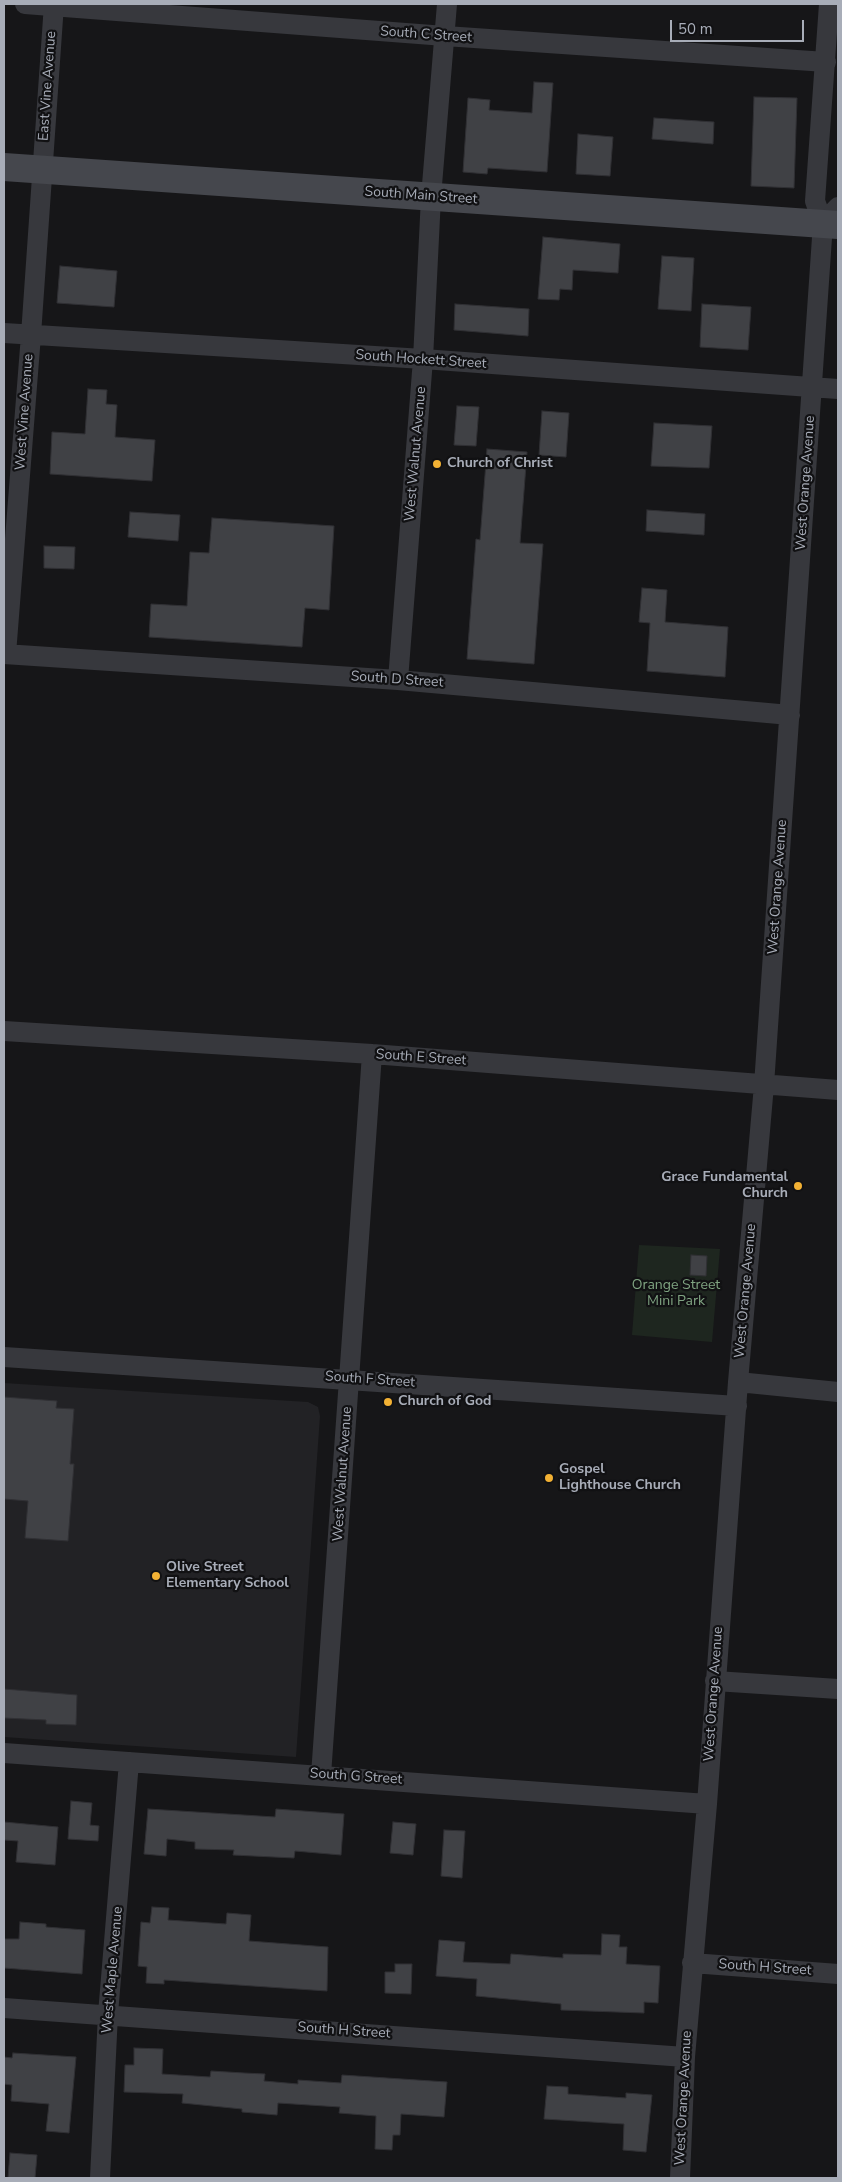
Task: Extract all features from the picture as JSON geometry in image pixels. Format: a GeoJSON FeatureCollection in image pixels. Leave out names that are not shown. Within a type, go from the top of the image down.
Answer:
{"type":"FeatureCollection","features":[{"type":"Feature","properties":{"kind":"main road","name":"South Main Street"},"geometry":{"type":"LineString","coordinates":[[4,167],[431,197],[833,218]]}},
{"type":"Feature","properties":{"kind":"street","name":"South C Street"},"geometry":{"type":"LineString","coordinates":[[26,4],[445,36],[826,62]]}},
{"type":"Feature","properties":{"kind":"street","name":"West Walnut Avenue"},"geometry":{"type":"LineString","coordinates":[[398,680],[423,360],[431,197],[447,4]]}},
{"type":"Feature","properties":{"kind":"street"},"geometry":{"type":"LineString","coordinates":[[829,4],[815,201],[833,218]]}},
{"type":"Feature","properties":{"kind":"street","name":"East Vine Avenue"},"geometry":{"type":"LineString","coordinates":[[42,169],[54,5]]}},
{"type":"Feature","properties":{"kind":"street","name":"West Vine Avenue"},"geometry":{"type":"LineString","coordinates":[[5,654],[31,335],[42,169]]}},
{"type":"Feature","properties":{"kind":"street","name":"West Orange Avenue"},"geometry":{"type":"LineString","coordinates":[[680,2178],[685,2057],[707,1804],[738,1382],[764,1085],[812,387],[833,218]]}},
{"type":"Feature","properties":{"kind":"street","name":"South Hockett Street"},"geometry":{"type":"LineString","coordinates":[[4,333],[838,389]]}},
{"type":"Feature","properties":{"kind":"street","name":"South D Street"},"geometry":{"type":"LineString","coordinates":[[5,654],[398,680],[790,715]]}},
{"type":"Feature","properties":{"kind":"street","name":"South E Street"},"geometry":{"type":"LineString","coordinates":[[4,1031],[372,1054],[838,1090]]}},
{"type":"Feature","properties":{"kind":"street","name":"West Walnut Avenue"},"geometry":{"type":"LineString","coordinates":[[321,1774],[372,1054]]}},
{"type":"Feature","properties":{"kind":"street","name":"South F Street"},"geometry":{"type":"LineString","coordinates":[[4,1357],[737,1406]]}},
{"type":"Feature","properties":{"kind":"street"},"geometry":{"type":"LineString","coordinates":[[738,1382],[838,1392]]}},
{"type":"Feature","properties":{"kind":"street"},"geometry":{"type":"LineString","coordinates":[[715,1681],[838,1689]]}},
{"type":"Feature","properties":{"kind":"street","name":"South G Street"},"geometry":{"type":"LineString","coordinates":[[4,1753],[321,1774],[707,1804]]}},
{"type":"Feature","properties":{"kind":"street","name":"West Maple Avenue"},"geometry":{"type":"LineString","coordinates":[[100,2178],[108,2014],[129,1762]]}},
{"type":"Feature","properties":{"kind":"street","name":"South H Street"},"geometry":{"type":"LineString","coordinates":[[692,1963],[838,1974]]}},
{"type":"Feature","properties":{"kind":"street","name":"South H Street"},"geometry":{"type":"LineString","coordinates":[[4,2008],[685,2057]]}},
{"type":"Feature","properties":{"kind":"shaded area","name":"Olive Street Elementary School"},"geometry":{"type":"Polygon","coordinates":[[[4,1383],[308,1402],[318,1407],[320,1416],[296,1757],[4,1737],[4,1383]]]}},
{"type":"Feature","properties":{"kind":"green space","name":"Orange Street Mini Park"},"geometry":{"type":"Polygon","coordinates":[[[639,1245],[720,1249],[712,1342],[632,1335],[639,1245]]]}},
{"type":"Feature","properties":{"kind":"building"},"geometry":{"type":"Polygon","coordinates":[[[534,82],[553,83],[547,172],[488,168],[487,174],[463,172],[468,98],[490,100],[489,110],[532,113],[534,82]]]}},
{"type":"Feature","properties":{"kind":"building"},"geometry":{"type":"Polygon","coordinates":[[[754,97],[797,98],[794,188],[751,186],[754,97]]]}},
{"type":"Feature","properties":{"kind":"building"},"geometry":{"type":"Polygon","coordinates":[[[654,118],[714,122],[713,144],[652,139],[654,118]]]}},
{"type":"Feature","properties":{"kind":"building"},"geometry":{"type":"Polygon","coordinates":[[[578,134],[613,137],[610,176],[576,174],[578,134]]]}},
{"type":"Feature","properties":{"kind":"building"},"geometry":{"type":"Polygon","coordinates":[[[543,237],[620,244],[618,273],[573,270],[572,290],[560,289],[559,300],[538,299],[543,237]]]}},
{"type":"Feature","properties":{"kind":"building"},"geometry":{"type":"Polygon","coordinates":[[[662,256],[694,258],[691,311],[658,309],[662,256]]]}},
{"type":"Feature","properties":{"kind":"building"},"geometry":{"type":"Polygon","coordinates":[[[60,266],[117,271],[114,307],[57,303],[60,266]]]}},
{"type":"Feature","properties":{"kind":"building"},"geometry":{"type":"Polygon","coordinates":[[[455,304],[529,309],[528,336],[454,330],[455,304]]]}},
{"type":"Feature","properties":{"kind":"building"},"geometry":{"type":"Polygon","coordinates":[[[702,304],[751,307],[748,350],[700,347],[702,304]]]}},
{"type":"Feature","properties":{"kind":"building"},"geometry":{"type":"Polygon","coordinates":[[[88,389],[107,390],[106,404],[117,405],[115,437],[155,440],[152,481],[50,474],[52,432],[85,434],[88,389]]]}},
{"type":"Feature","properties":{"kind":"building"},"geometry":{"type":"Polygon","coordinates":[[[457,406],[479,407],[476,446],[454,445],[457,406]]]}},
{"type":"Feature","properties":{"kind":"building"},"geometry":{"type":"Polygon","coordinates":[[[542,411],[569,413],[566,457],[539,455],[542,411]]]}},
{"type":"Feature","properties":{"kind":"building"},"geometry":{"type":"Polygon","coordinates":[[[654,423],[712,426],[709,468],[651,466],[654,423]]]}},
{"type":"Feature","properties":{"kind":"building"},"geometry":{"type":"Polygon","coordinates":[[[487,449],[527,452],[520,543],[543,544],[534,664],[467,659],[476,539],[480,540],[487,449]]]}},
{"type":"Feature","properties":{"kind":"building"},"geometry":{"type":"Polygon","coordinates":[[[647,510],[705,514],[704,535],[646,531],[647,510]]]}},
{"type":"Feature","properties":{"kind":"building"},"geometry":{"type":"Polygon","coordinates":[[[130,512],[180,515],[178,541],[128,537],[130,512]]]}},
{"type":"Feature","properties":{"kind":"building"},"geometry":{"type":"Polygon","coordinates":[[[212,518],[334,526],[329,610],[305,608],[302,647],[149,637],[151,604],[187,606],[190,552],[209,553],[212,518]]]}},
{"type":"Feature","properties":{"kind":"building"},"geometry":{"type":"Polygon","coordinates":[[[44,546],[75,547],[74,569],[44,568],[44,546]]]}},
{"type":"Feature","properties":{"kind":"building"},"geometry":{"type":"Polygon","coordinates":[[[642,588],[667,590],[665,622],[728,627],[725,677],[647,671],[650,623],[639,622],[642,588]]]}},
{"type":"Feature","properties":{"kind":"building"},"geometry":{"type":"Polygon","coordinates":[[[691,1255],[707,1256],[706,1276],[690,1275],[691,1255]]]}},
{"type":"Feature","properties":{"kind":"building"},"geometry":{"type":"Polygon","coordinates":[[[4,1397],[57,1401],[56,1408],[74,1409],[70,1464],[74,1464],[68,1541],[25,1538],[28,1501],[4,1499],[4,1397]]]}},
{"type":"Feature","properties":{"kind":"building"},"geometry":{"type":"Polygon","coordinates":[[[4,1689],[77,1695],[76,1725],[46,1724],[46,1720],[4,1718],[4,1689]]]}},
{"type":"Feature","properties":{"kind":"building"},"geometry":{"type":"Polygon","coordinates":[[[71,1801],[92,1803],[90,1825],[99,1826],[98,1841],[68,1839],[71,1801]]]}},
{"type":"Feature","properties":{"kind":"building"},"geometry":{"type":"Polygon","coordinates":[[[148,1809],[275,1817],[276,1809],[344,1814],[341,1855],[295,1851],[294,1858],[233,1855],[234,1850],[195,1849],[195,1842],[167,1839],[166,1856],[144,1854],[148,1809]]]}},
{"type":"Feature","properties":{"kind":"building"},"geometry":{"type":"Polygon","coordinates":[[[4,1822],[58,1827],[55,1865],[16,1862],[18,1841],[4,1840],[4,1822]]]}},
{"type":"Feature","properties":{"kind":"building"},"geometry":{"type":"Polygon","coordinates":[[[393,1822],[416,1824],[413,1855],[390,1853],[393,1822]]]}},
{"type":"Feature","properties":{"kind":"building"},"geometry":{"type":"Polygon","coordinates":[[[444,1830],[465,1831],[462,1878],[441,1876],[444,1830]]]}},
{"type":"Feature","properties":{"kind":"building"},"geometry":{"type":"Polygon","coordinates":[[[152,1907],[169,1908],[168,1920],[226,1924],[227,1913],[251,1915],[249,1941],[328,1947],[327,1991],[164,1980],[164,1984],[146,1983],[147,1967],[138,1966],[141,1922],[150,1923],[152,1907]]]}},
{"type":"Feature","properties":{"kind":"building"},"geometry":{"type":"Polygon","coordinates":[[[20,1922],[46,1924],[46,1927],[85,1930],[82,1974],[4,1968],[4,1939],[19,1939],[20,1922]]]}},
{"type":"Feature","properties":{"kind":"building"},"geometry":{"type":"Polygon","coordinates":[[[602,1934],[620,1935],[619,1947],[627,1947],[626,1964],[660,1966],[658,2003],[644,2002],[644,2013],[561,2010],[561,2004],[476,1996],[477,1979],[436,1976],[439,1940],[465,1942],[463,1962],[510,1964],[511,1954],[563,1958],[563,1954],[601,1955],[602,1934]]]}},
{"type":"Feature","properties":{"kind":"building"},"geometry":{"type":"Polygon","coordinates":[[[395,1964],[412,1964],[411,1994],[385,1993],[385,1972],[395,1972],[395,1964]]]}},
{"type":"Feature","properties":{"kind":"building"},"geometry":{"type":"Polygon","coordinates":[[[134,2048],[163,2049],[162,2074],[210,2077],[211,2071],[265,2074],[264,2081],[298,2084],[298,2080],[341,2083],[342,2075],[447,2082],[444,2117],[401,2114],[400,2135],[393,2135],[392,2150],[375,2149],[376,2116],[339,2113],[340,2107],[278,2103],[277,2115],[242,2112],[242,2109],[182,2103],[183,2094],[124,2092],[125,2065],[134,2065],[134,2048]]]}},
{"type":"Feature","properties":{"kind":"building"},"geometry":{"type":"Polygon","coordinates":[[[13,2053],[76,2057],[69,2133],[46,2131],[49,2104],[11,2101],[12,2085],[4,2084],[4,2057],[12,2058],[13,2053]]]}},
{"type":"Feature","properties":{"kind":"building"},"geometry":{"type":"Polygon","coordinates":[[[547,2086],[568,2087],[568,2094],[626,2098],[626,2093],[652,2095],[646,2152],[623,2150],[624,2124],[544,2119],[547,2086]]]}},
{"type":"Feature","properties":{"kind":"building"},"geometry":{"type":"Polygon","coordinates":[[[10,2153],[37,2155],[35,2178],[8,2178],[10,2153]]]}},
{"type":"Feature","properties":{"kind":"place","name":"Church of Christ"},"geometry":{"type":"Point","coordinates":[437,464]}},
{"type":"Feature","properties":{"kind":"place","name":"Grace Fundamental Church"},"geometry":{"type":"Point","coordinates":[798,1186]}},
{"type":"Feature","properties":{"kind":"place","name":"Church of God"},"geometry":{"type":"Point","coordinates":[388,1402]}},
{"type":"Feature","properties":{"kind":"place","name":"Gospel Lighthouse Church"},"geometry":{"type":"Point","coordinates":[549,1478]}},
{"type":"Feature","properties":{"kind":"place","name":"Olive Street Elementary School"},"geometry":{"type":"Point","coordinates":[156,1576]}}]}
